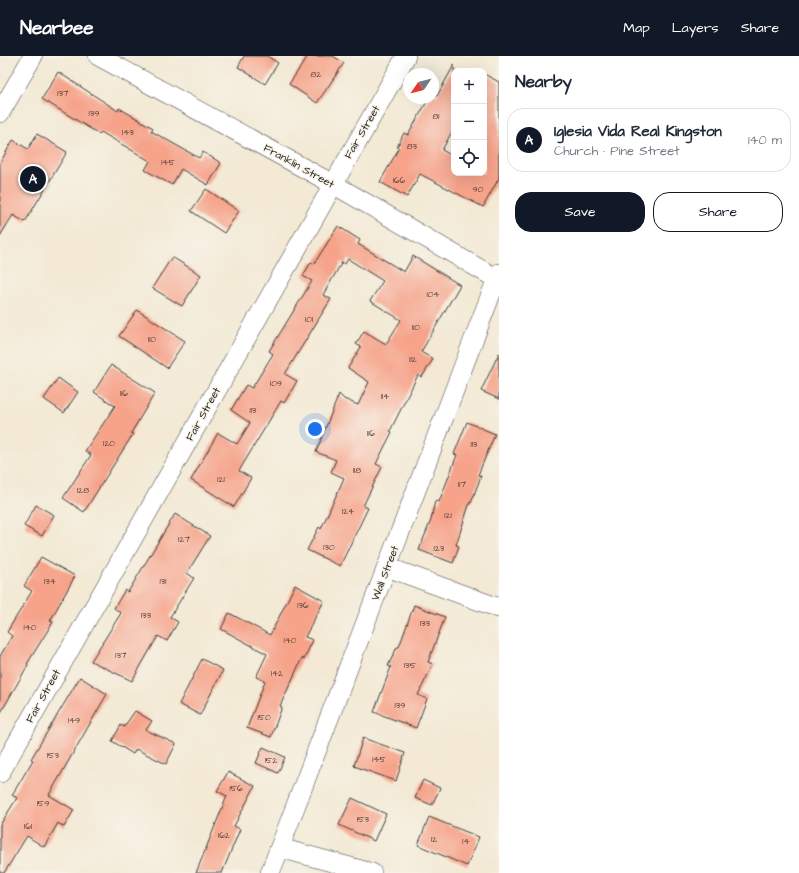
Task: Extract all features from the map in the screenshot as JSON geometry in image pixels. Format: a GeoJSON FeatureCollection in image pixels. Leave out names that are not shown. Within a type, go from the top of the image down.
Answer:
{"type":"FeatureCollection","features":[{"type":"Feature","properties":{"kind":"street"},"geometry":{"type":"LineString","coordinates":[[0,113],[33,56]]}},
{"type":"Feature","properties":{"kind":"street","name":"Franklin Street"},"geometry":{"type":"LineString","coordinates":[[98,56],[498,276]]}},
{"type":"Feature","properties":{"kind":"street","name":"Fair Street"},"geometry":{"type":"LineString","coordinates":[[0,773],[406,56]]}},
{"type":"Feature","properties":{"kind":"street","name":"Wall Street"},"geometry":{"type":"LineString","coordinates":[[270,873],[498,276]]}},
{"type":"Feature","properties":{"kind":"street"},"geometry":{"type":"LineString","coordinates":[[387,567],[499,608]]}},
{"type":"Feature","properties":{"kind":"street"},"geometry":{"type":"LineString","coordinates":[[280,848],[372,873]]}},
{"type":"Feature","properties":{"kind":"building"},"geometry":{"type":"Polygon","coordinates":[[[244,56],[267,56],[278,63],[265,84],[238,67],[244,56]]]}},
{"type":"Feature","properties":{"kind":"building"},"geometry":{"type":"Polygon","coordinates":[[[308,56],[333,56],[344,63],[317,103],[289,84],[308,56]]]}},
{"type":"Feature","properties":{"kind":"building"},"geometry":{"type":"Polygon","coordinates":[[[451,70],[451,134],[442,150],[451,155],[451,176],[487,176],[487,76],[499,82],[499,178],[483,207],[420,174],[407,197],[380,182],[399,148],[397,147],[404,133],[408,135],[426,104],[439,104],[439,92],[451,70]]]}},
{"type":"Feature","properties":{"kind":"building"},"geometry":{"type":"Polygon","coordinates":[[[58,72],[118,111],[119,108],[153,128],[151,131],[199,158],[203,152],[221,163],[208,185],[181,169],[172,185],[145,170],[150,161],[101,132],[99,134],[42,99],[58,72]]]}},
{"type":"Feature","properties":{"kind":"building"},"geometry":{"type":"Polygon","coordinates":[[[37,134],[67,152],[25,222],[13,215],[0,236],[0,163],[13,140],[28,149],[37,134]]]}},
{"type":"Feature","properties":{"kind":"building"},"geometry":{"type":"Polygon","coordinates":[[[206,189],[239,211],[224,233],[191,211],[206,189]]]}},
{"type":"Feature","properties":{"kind":"building"},"geometry":{"type":"Polygon","coordinates":[[[338,226],[360,240],[358,244],[404,272],[413,256],[460,285],[421,352],[433,359],[422,377],[418,375],[390,431],[392,432],[376,464],[382,467],[363,506],[368,508],[340,566],[307,550],[319,527],[321,529],[344,478],[331,472],[336,460],[316,452],[339,394],[344,399],[358,405],[369,382],[348,368],[361,347],[356,344],[364,331],[386,344],[401,320],[370,301],[383,281],[348,259],[345,264],[342,262],[323,295],[331,299],[285,374],[297,381],[284,403],[281,401],[239,471],[251,478],[234,507],[191,480],[218,433],[237,444],[250,423],[231,410],[246,385],[252,388],[273,354],[269,351],[312,281],[303,276],[311,262],[314,264],[338,226]]]}},
{"type":"Feature","properties":{"kind":"building"},"geometry":{"type":"Polygon","coordinates":[[[172,257],[201,275],[182,306],[152,288],[172,257]]]}},
{"type":"Feature","properties":{"kind":"building"},"geometry":{"type":"Polygon","coordinates":[[[137,310],[185,341],[167,368],[119,336],[137,310]]]}},
{"type":"Feature","properties":{"kind":"building"},"geometry":{"type":"Polygon","coordinates":[[[499,353],[499,399],[481,391],[499,353]]]}},
{"type":"Feature","properties":{"kind":"building"},"geometry":{"type":"Polygon","coordinates":[[[111,365],[155,393],[131,433],[133,434],[84,512],[63,498],[91,455],[85,451],[115,406],[94,392],[111,365]]]}},
{"type":"Feature","properties":{"kind":"building"},"geometry":{"type":"Polygon","coordinates":[[[58,378],[78,392],[64,413],[44,399],[58,378]]]}},
{"type":"Feature","properties":{"kind":"building"},"geometry":{"type":"Polygon","coordinates":[[[467,422],[495,434],[478,475],[481,476],[471,503],[470,502],[456,545],[459,546],[453,563],[419,550],[431,520],[435,501],[439,502],[457,455],[454,454],[467,422]]]}},
{"type":"Feature","properties":{"kind":"building"},"geometry":{"type":"Polygon","coordinates":[[[36,505],[54,515],[42,536],[24,526],[36,505]]]}},
{"type":"Feature","properties":{"kind":"building"},"geometry":{"type":"Polygon","coordinates":[[[175,514],[210,536],[187,573],[194,578],[170,617],[178,622],[167,641],[158,636],[132,681],[91,661],[121,613],[114,608],[125,590],[128,592],[175,514]]]}},
{"type":"Feature","properties":{"kind":"building"},"geometry":{"type":"Polygon","coordinates":[[[41,557],[75,576],[50,621],[53,622],[27,664],[28,665],[0,714],[0,656],[12,636],[7,632],[32,591],[24,586],[41,557]]]}},
{"type":"Feature","properties":{"kind":"building"},"geometry":{"type":"Polygon","coordinates":[[[295,585],[324,601],[305,637],[313,640],[304,659],[302,658],[280,706],[282,707],[271,737],[247,728],[265,681],[256,677],[267,654],[221,629],[229,613],[270,635],[295,585]]]}},
{"type":"Feature","properties":{"kind":"building"},"geometry":{"type":"Polygon","coordinates":[[[414,605],[445,617],[428,662],[433,664],[418,695],[427,699],[416,728],[374,712],[391,667],[388,666],[397,647],[399,647],[414,605]]]}},
{"type":"Feature","properties":{"kind":"building"},"geometry":{"type":"Polygon","coordinates":[[[202,659],[223,670],[200,715],[179,704],[202,659]]]}},
{"type":"Feature","properties":{"kind":"building"},"geometry":{"type":"Polygon","coordinates":[[[80,677],[107,694],[49,795],[74,810],[64,827],[58,823],[44,847],[27,836],[4,873],[0,873],[0,825],[17,798],[12,795],[33,760],[31,759],[80,677]]]}},
{"type":"Feature","properties":{"kind":"building"},"geometry":{"type":"Polygon","coordinates":[[[135,711],[152,721],[146,730],[176,744],[166,764],[136,749],[133,754],[112,741],[121,725],[124,727],[135,711]]]}},
{"type":"Feature","properties":{"kind":"building"},"geometry":{"type":"Polygon","coordinates":[[[363,738],[405,753],[396,781],[354,766],[363,738]]]}},
{"type":"Feature","properties":{"kind":"building"},"geometry":{"type":"Polygon","coordinates":[[[263,747],[285,757],[278,773],[256,763],[263,747]]]}},
{"type":"Feature","properties":{"kind":"building"},"geometry":{"type":"Polygon","coordinates":[[[228,772],[255,786],[234,826],[240,829],[222,873],[196,873],[227,796],[217,791],[228,772]]]}},
{"type":"Feature","properties":{"kind":"building"},"geometry":{"type":"Polygon","coordinates":[[[423,780],[440,788],[432,805],[415,798],[423,780]]]}},
{"type":"Feature","properties":{"kind":"building"},"geometry":{"type":"Polygon","coordinates":[[[352,798],[386,814],[374,841],[339,825],[352,798]]]}},
{"type":"Feature","properties":{"kind":"building"},"geometry":{"type":"Polygon","coordinates":[[[429,817],[479,837],[467,866],[418,845],[429,817]]]}},
{"type":"Feature","properties":{"kind":"place","name":"Iglesia Vida Real Kingston"},"geometry":{"type":"Point","coordinates":[33,179]}}]}
